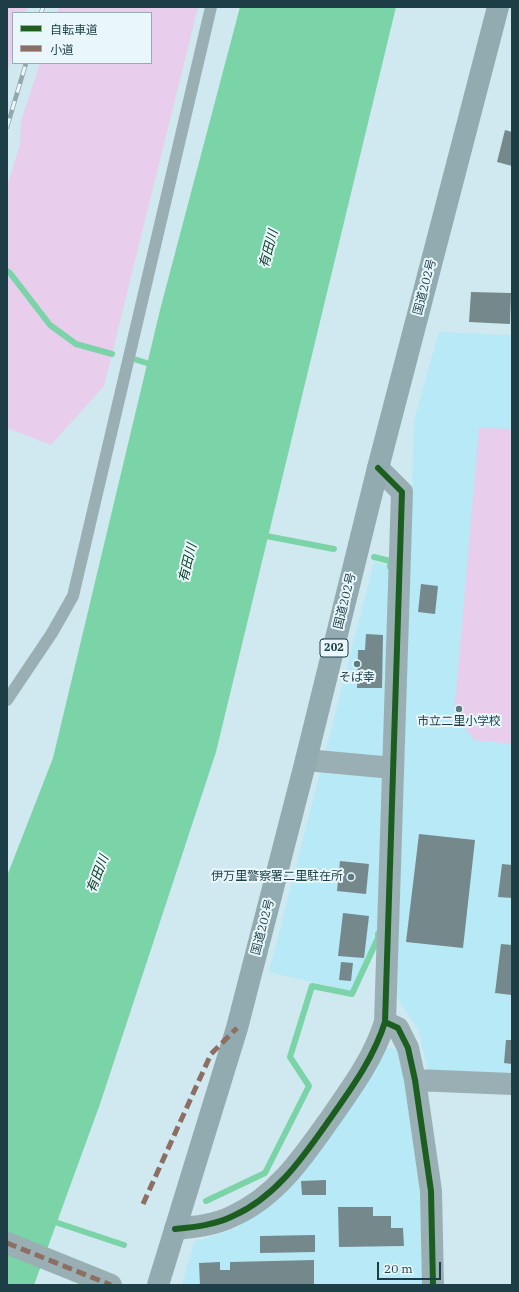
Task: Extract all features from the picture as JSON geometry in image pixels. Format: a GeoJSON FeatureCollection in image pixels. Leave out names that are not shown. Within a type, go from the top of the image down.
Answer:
{"type":"FeatureCollection","features":[{"type":"Feature","properties":{"kind":"highway","name":"国道202号"},"geometry":{"type":"LineString","coordinates":[[158,1285],[236,1028],[306,760],[378,468],[498,7]]}},
{"type":"Feature","properties":{"kind":"street"},"geometry":{"type":"LineString","coordinates":[[174,1229],[206,1226],[234,1216],[270,1193],[300,1162],[361,1075],[378,1043],[385,1022],[402,492],[378,468]]}},
{"type":"Feature","properties":{"kind":"street"},"geometry":{"type":"LineString","coordinates":[[306,760],[394,768]]}},
{"type":"Feature","properties":{"kind":"street"},"geometry":{"type":"LineString","coordinates":[[385,1022],[398,1028],[408,1048],[415,1080],[431,1191],[432,1285]]}},
{"type":"Feature","properties":{"kind":"street"},"geometry":{"type":"LineString","coordinates":[[415,1080],[512,1084]]}},
{"type":"Feature","properties":{"kind":"street"},"geometry":{"type":"LineString","coordinates":[[7,1243],[111,1285]]}},
{"type":"Feature","properties":{"kind":"lane"},"geometry":{"type":"LineString","coordinates":[[7,700],[52,634],[73,596],[210,7]]}},
{"type":"Feature","properties":{"kind":"shaded area"},"geometry":{"type":"Polygon","coordinates":[[[7,7],[28,7],[26,12],[12,12],[12,57],[7,73],[7,7]]]}},
{"type":"Feature","properties":{"kind":"shaded area"},"geometry":{"type":"Polygon","coordinates":[[[59,7],[198,7],[104,386],[51,445],[7,428],[7,187],[20,144],[21,121],[40,64],[152,64],[152,12],[57,12],[59,7]]]}},
{"type":"Feature","properties":{"kind":"shaded area","name":"市立二里小学校"},"geometry":{"type":"Polygon","coordinates":[[[439,332],[512,335],[512,1076],[428,1070],[418,1029],[397,998],[414,420],[439,332]]]}},
{"type":"Feature","properties":{"kind":"shaded area"},"geometry":{"type":"Polygon","coordinates":[[[479,428],[512,429],[512,744],[475,740],[454,716],[479,428]]]}},
{"type":"Feature","properties":{"kind":"shaded area"},"geometry":{"type":"Polygon","coordinates":[[[374,562],[393,567],[381,939],[356,992],[269,972],[374,562]]]}},
{"type":"Feature","properties":{"kind":"shaded area"},"geometry":{"type":"Polygon","coordinates":[[[384,1047],[399,1050],[422,1180],[424,1285],[182,1285],[194,1242],[237,1228],[285,1188],[384,1047]]]}},
{"type":"Feature","properties":{"kind":"water","name":"有田川"},"geometry":{"type":"Polygon","coordinates":[[[240,7],[396,7],[216,752],[100,1104],[34,1285],[7,1285],[7,876],[53,758],[160,310],[240,7]]]}},
{"type":"Feature","properties":{"kind":"building"},"geometry":{"type":"Polygon","coordinates":[[[505,130],[512,132],[512,166],[497,162],[505,130]]]}},
{"type":"Feature","properties":{"kind":"building"},"geometry":{"type":"Polygon","coordinates":[[[471,292],[511,293],[510,324],[469,322],[471,292]]]}},
{"type":"Feature","properties":{"kind":"building"},"geometry":{"type":"Polygon","coordinates":[[[421,584],[438,586],[435,614],[418,612],[421,584]]]}},
{"type":"Feature","properties":{"kind":"building"},"geometry":{"type":"Polygon","coordinates":[[[366,634],[383,635],[382,688],[357,688],[358,650],[365,650],[366,634]]]}},
{"type":"Feature","properties":{"kind":"building"},"geometry":{"type":"Polygon","coordinates":[[[419,834],[475,840],[463,948],[406,942],[419,834]]]}},
{"type":"Feature","properties":{"kind":"building"},"geometry":{"type":"Polygon","coordinates":[[[340,861],[369,864],[366,894],[337,891],[340,861]]]}},
{"type":"Feature","properties":{"kind":"building"},"geometry":{"type":"Polygon","coordinates":[[[502,864],[512,865],[512,898],[498,897],[502,864]]]}},
{"type":"Feature","properties":{"kind":"building"},"geometry":{"type":"Polygon","coordinates":[[[343,913],[369,916],[364,958],[338,956],[343,913]]]}},
{"type":"Feature","properties":{"kind":"building"},"geometry":{"type":"Polygon","coordinates":[[[501,944],[512,945],[512,995],[495,993],[501,944]]]}},
{"type":"Feature","properties":{"kind":"building"},"geometry":{"type":"Polygon","coordinates":[[[341,962],[353,963],[351,981],[339,980],[341,962]]]}},
{"type":"Feature","properties":{"kind":"building"},"geometry":{"type":"Polygon","coordinates":[[[506,1040],[512,1040],[512,1064],[504,1063],[506,1040]]]}},
{"type":"Feature","properties":{"kind":"building"},"geometry":{"type":"Polygon","coordinates":[[[326,1180],[326,1195],[302,1195],[301,1181],[326,1180]]]}},
{"type":"Feature","properties":{"kind":"building"},"geometry":{"type":"Polygon","coordinates":[[[338,1207],[373,1207],[373,1216],[391,1216],[391,1228],[403,1228],[404,1246],[339,1247],[338,1207]]]}},
{"type":"Feature","properties":{"kind":"building"},"geometry":{"type":"Polygon","coordinates":[[[315,1235],[315,1252],[260,1253],[260,1236],[315,1235]]]}},
{"type":"Feature","properties":{"kind":"building"},"geometry":{"type":"Polygon","coordinates":[[[314,1260],[314,1285],[200,1285],[199,1263],[220,1262],[220,1270],[230,1270],[230,1262],[314,1260]]]}},
{"type":"Feature","properties":{"kind":"waterway"},"geometry":{"type":"LineString","coordinates":[[7,271],[50,325],[76,344],[112,354]]}},
{"type":"Feature","properties":{"kind":"waterway"},"geometry":{"type":"LineString","coordinates":[[134,359],[153,365]]}},
{"type":"Feature","properties":{"kind":"waterway"},"geometry":{"type":"LineString","coordinates":[[261,535],[334,549]]}},
{"type":"Feature","properties":{"kind":"waterway"},"geometry":{"type":"LineString","coordinates":[[374,557],[390,561],[390,567]]}},
{"type":"Feature","properties":{"kind":"waterway"},"geometry":{"type":"LineString","coordinates":[[206,1201],[265,1173],[309,1086],[290,1057],[312,986],[352,994],[378,938],[378,934]]}},
{"type":"Feature","properties":{"kind":"waterway"},"geometry":{"type":"LineString","coordinates":[[49,1220],[124,1245]]}},
{"type":"Feature","properties":{"kind":"railway"},"geometry":{"type":"LineString","coordinates":[[41,12],[43,7]]}},
{"type":"Feature","properties":{"kind":"railway"},"geometry":{"type":"LineString","coordinates":[[7,127],[26,64]]}},
{"type":"Feature","properties":{"kind":"marked path"},"geometry":{"type":"LineString","coordinates":[[143,1204],[211,1054],[237,1028]]}},
{"type":"Feature","properties":{"kind":"marked path"},"geometry":{"type":"LineString","coordinates":[[7,1243],[111,1285]]}},
{"type":"Feature","properties":{"kind":"cycle path"},"geometry":{"type":"LineString","coordinates":[[378,468],[402,492],[385,1022],[398,1028],[408,1048],[415,1080],[431,1191],[433,1285]]}},
{"type":"Feature","properties":{"kind":"cycle path"},"geometry":{"type":"LineString","coordinates":[[175,1229],[219,1222],[249,1208],[277,1186],[301,1159],[340,1105],[369,1059],[385,1022]]}},
{"type":"Feature","properties":{"kind":"place","name":"そば幸"},"geometry":{"type":"Point","coordinates":[357,664]}},
{"type":"Feature","properties":{"kind":"place","name":"市立二里小学校"},"geometry":{"type":"Point","coordinates":[459,709]}},
{"type":"Feature","properties":{"kind":"place","name":"伊万里警察署二里駐在所"},"geometry":{"type":"Point","coordinates":[351,877]}}]}
